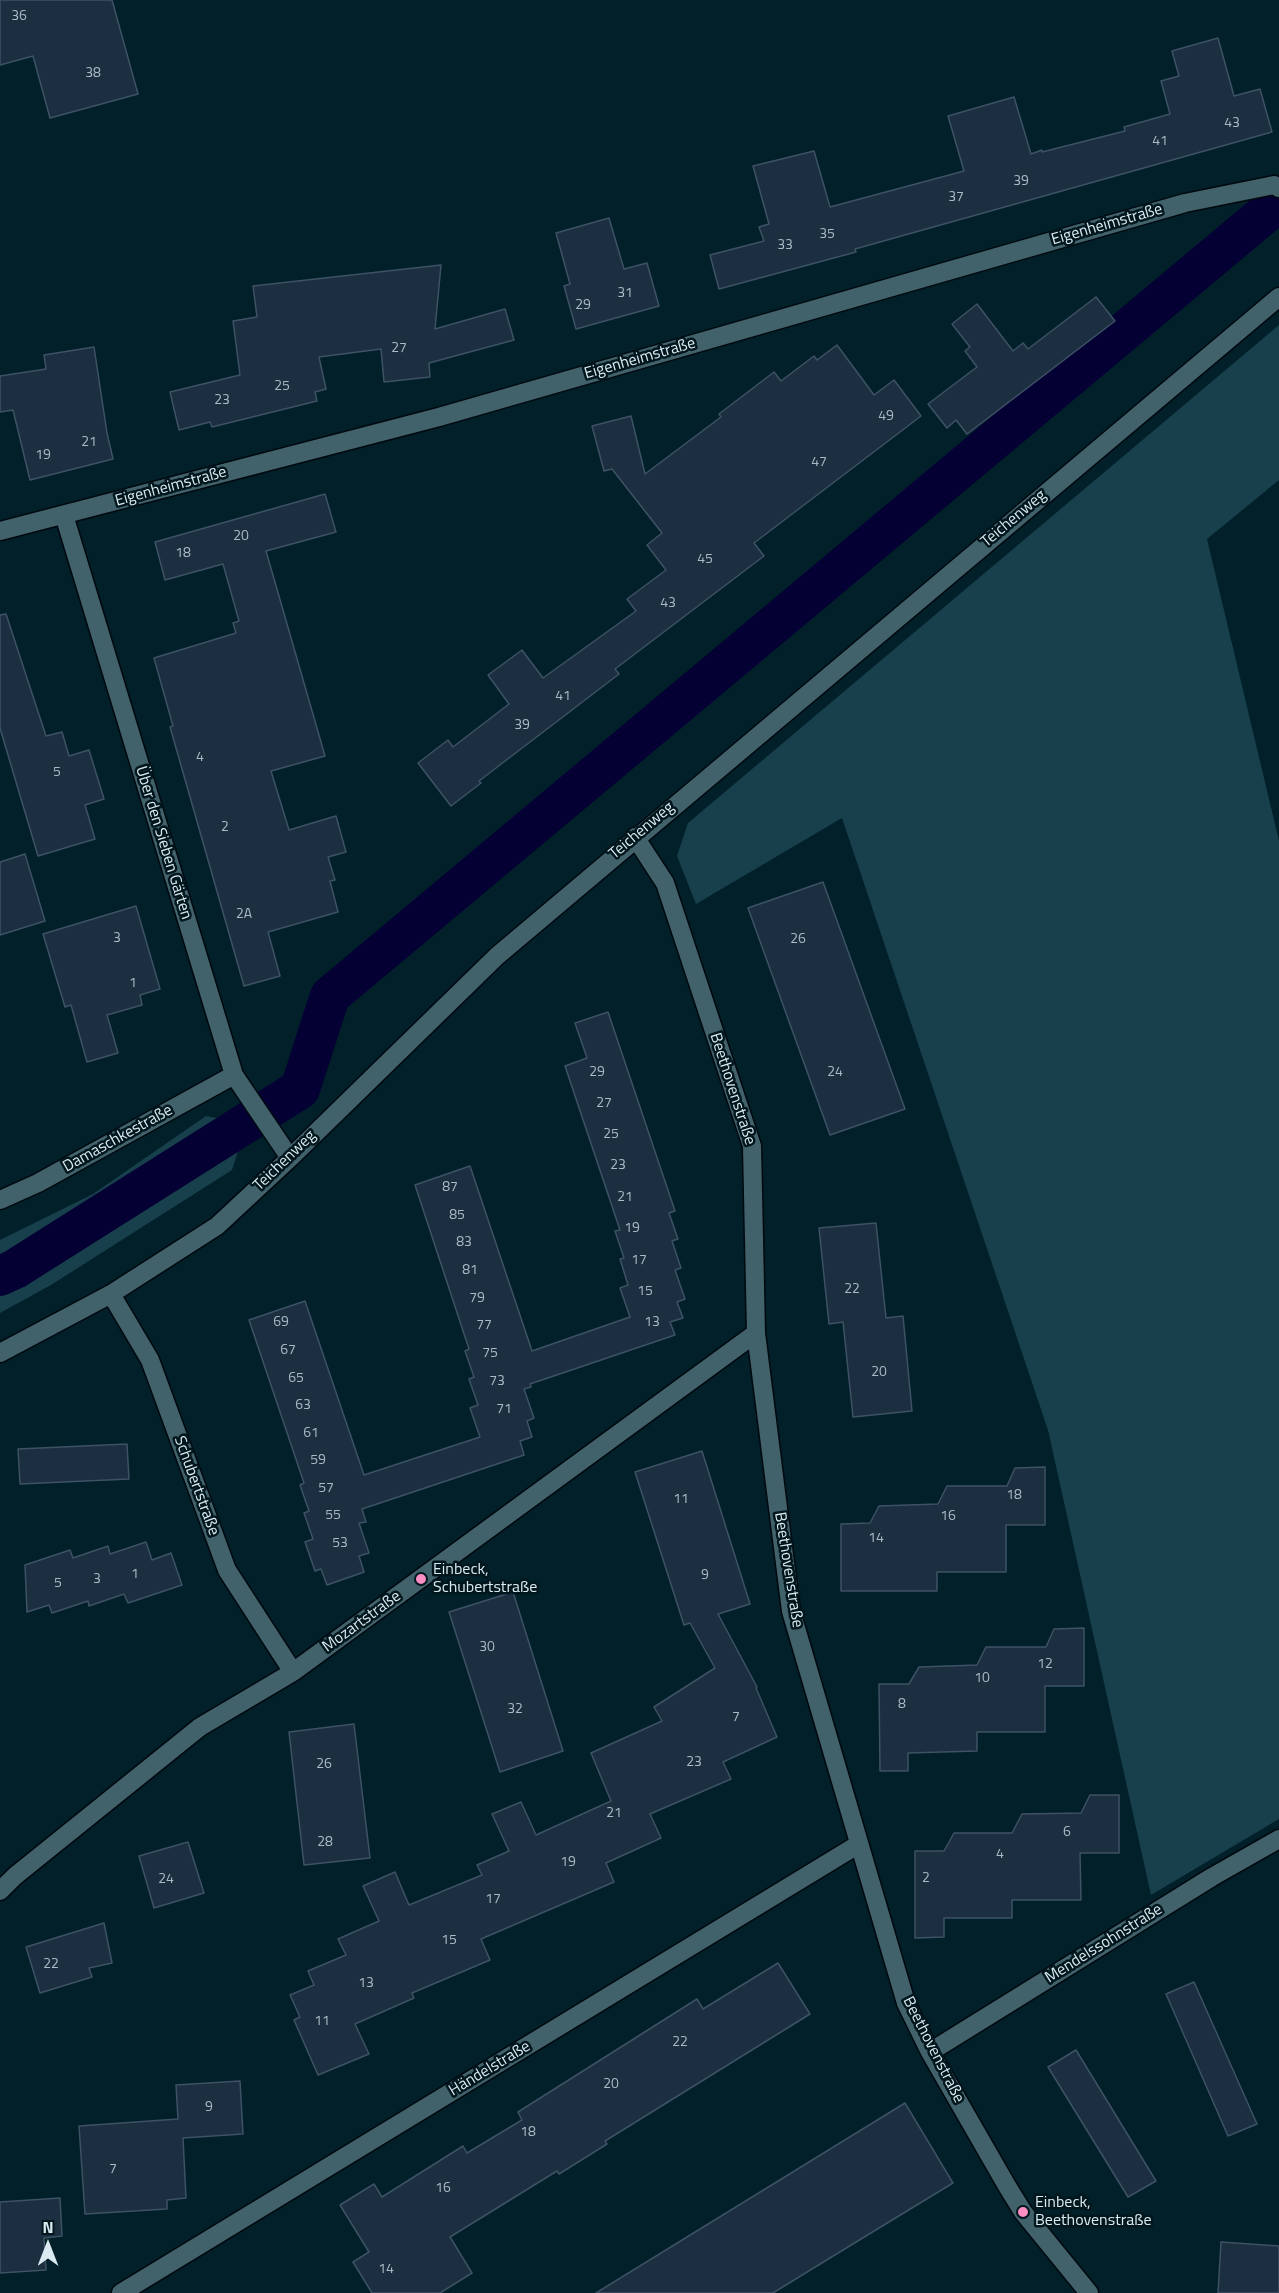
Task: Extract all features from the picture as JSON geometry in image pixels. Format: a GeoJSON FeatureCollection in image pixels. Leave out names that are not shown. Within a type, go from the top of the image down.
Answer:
{"type":"FeatureCollection","features":[{"type":"Feature","properties":{"kind":"street","name":"Eigenheimstraße"},"geometry":{"type":"LineString","coordinates":[[0,531],[439,417],[1185,203],[1277,187]]}},
{"type":"Feature","properties":{"kind":"street","name":"Teichenweg"},"geometry":{"type":"LineString","coordinates":[[0,1353],[111,1294],[217,1226],[497,956],[635,837],[1279,297]]}},
{"type":"Feature","properties":{"kind":"street","name":"Über den Sieben Gärten"},"geometry":{"type":"LineString","coordinates":[[64,515],[235,1077],[289,1156]]}},
{"type":"Feature","properties":{"kind":"street","name":"Beethovenstraße"},"geometry":{"type":"LineString","coordinates":[[635,837],[665,883],[752,1146],[756,1333],[791,1611],[906,2003],[930,2052],[1023,2212],[1089,2293]]}},
{"type":"Feature","properties":{"kind":"street","name":"Damaschkestraße"},"geometry":{"type":"LineString","coordinates":[[0,1200],[38,1183],[235,1077]]}},
{"type":"Feature","properties":{"kind":"street","name":"Schubertstraße"},"geometry":{"type":"LineString","coordinates":[[111,1294],[150,1360],[227,1570],[293,1672]]}},
{"type":"Feature","properties":{"kind":"street","name":"Mozartstraße"},"geometry":{"type":"LineString","coordinates":[[0,1891],[15,1876],[200,1727],[293,1672],[756,1333]]}},
{"type":"Feature","properties":{"kind":"street","name":"Mendelssohnstraße"},"geometry":{"type":"LineString","coordinates":[[930,2052],[1203,1882],[1279,1839]]}},
{"type":"Feature","properties":{"kind":"street","name":"Händelstraße"},"geometry":{"type":"LineString","coordinates":[[121,2293],[860,1844]]}},
{"type":"Feature","properties":{"kind":"shaded area"},"geometry":{"type":"Polygon","coordinates":[[[1279,325],[1279,480],[1207,539],[1279,841],[1279,1819],[1151,1895],[1048,1430],[842,818],[696,904],[677,856],[688,823],[1279,325]]]}},
{"type":"Feature","properties":{"kind":"shaded area"},"geometry":{"type":"Polygon","coordinates":[[[206,1116],[217,1118],[238,1151],[232,1170],[51,1285],[0,1313],[0,1240],[93,1194],[206,1116]]]}},
{"type":"Feature","properties":{"kind":"building"},"geometry":{"type":"Polygon","coordinates":[[[0,0],[112,0],[138,94],[50,118],[33,56],[0,65],[0,0]]]}},
{"type":"Feature","properties":{"kind":"building"},"geometry":{"type":"Polygon","coordinates":[[[1218,38],[1234,96],[1260,89],[1272,132],[855,249],[856,252],[719,289],[710,255],[764,241],[759,227],[769,224],[753,166],[814,151],[830,207],[964,171],[948,116],[1014,97],[1031,154],[1125,131],[1124,127],[1170,114],[1161,81],[1179,76],[1172,51],[1218,38]]]}},
{"type":"Feature","properties":{"kind":"building"},"geometry":{"type":"Polygon","coordinates":[[[609,218],[624,269],[647,263],[659,306],[576,329],[564,286],[570,284],[556,233],[609,218]]]}},
{"type":"Feature","properties":{"kind":"building"},"geometry":{"type":"Polygon","coordinates":[[[441,265],[435,329],[505,309],[514,340],[429,363],[430,377],[384,382],[381,349],[319,357],[326,389],[315,392],[317,401],[212,427],[210,422],[179,430],[170,392],[240,375],[233,321],[257,317],[253,286],[441,265]]]}},
{"type":"Feature","properties":{"kind":"building"},"geometry":{"type":"Polygon","coordinates":[[[1096,297],[1115,321],[967,434],[956,420],[947,428],[928,404],[977,367],[965,351],[970,347],[952,324],[977,304],[1013,351],[1023,343],[1028,349],[1096,297]]]}},
{"type":"Feature","properties":{"kind":"building"},"geometry":{"type":"Polygon","coordinates":[[[837,345],[874,395],[894,380],[921,416],[754,543],[764,556],[615,669],[619,674],[479,781],[481,783],[451,806],[418,763],[448,740],[453,747],[509,704],[488,675],[522,650],[543,678],[636,611],[627,599],[666,570],[647,545],[662,533],[612,469],[604,471],[592,426],[631,416],[645,474],[721,417],[719,414],[774,372],[781,381],[814,356],[817,360],[837,345]]]}},
{"type":"Feature","properties":{"kind":"building"},"geometry":{"type":"Polygon","coordinates":[[[94,347],[113,459],[30,480],[13,410],[0,412],[0,376],[46,369],[44,355],[94,347]]]}},
{"type":"Feature","properties":{"kind":"building"},"geometry":{"type":"Polygon","coordinates":[[[325,494],[336,532],[266,551],[325,756],[271,771],[289,830],[336,816],[346,852],[328,857],[335,880],[330,881],[338,912],[268,932],[280,976],[244,986],[170,727],[173,726],[154,658],[236,633],[233,623],[239,621],[223,564],[165,580],[155,542],[325,494]]]}},
{"type":"Feature","properties":{"kind":"building"},"geometry":{"type":"Polygon","coordinates":[[[6,614],[46,736],[62,732],[69,756],[89,750],[104,799],[85,805],[95,839],[38,856],[0,728],[0,615],[6,614]]]}},
{"type":"Feature","properties":{"kind":"building"},"geometry":{"type":"Polygon","coordinates":[[[25,854],[45,921],[0,935],[0,862],[25,854]]]}},
{"type":"Feature","properties":{"kind":"building"},"geometry":{"type":"Polygon","coordinates":[[[823,882],[905,1109],[830,1135],[748,908],[823,882]]]}},
{"type":"Feature","properties":{"kind":"building"},"geometry":{"type":"Polygon","coordinates":[[[136,906],[160,989],[140,995],[142,1005],[107,1015],[118,1053],[87,1062],[71,1005],[65,1007],[43,934],[136,906]]]}},
{"type":"Feature","properties":{"kind":"building"},"geometry":{"type":"Polygon","coordinates":[[[608,1012],[675,1211],[669,1213],[678,1239],[672,1241],[681,1268],[675,1270],[685,1299],[677,1302],[683,1318],[670,1322],[675,1335],[530,1384],[531,1387],[524,1389],[534,1418],[527,1421],[532,1437],[520,1441],[524,1455],[362,1509],[366,1522],[359,1523],[369,1553],[359,1556],[364,1572],[327,1585],[321,1569],[315,1571],[305,1542],[313,1539],[304,1513],[309,1511],[300,1485],[304,1483],[249,1320],[305,1301],[364,1475],[480,1437],[470,1408],[478,1405],[469,1379],[474,1377],[465,1351],[469,1349],[415,1185],[470,1166],[532,1351],[630,1317],[620,1288],[628,1285],[620,1259],[624,1258],[615,1231],[620,1230],[565,1066],[587,1058],[575,1023],[608,1012]]]}},
{"type":"Feature","properties":{"kind":"building"},"geometry":{"type":"Polygon","coordinates":[[[876,1223],[886,1318],[903,1316],[912,1411],[853,1417],[843,1322],[829,1324],[819,1228],[876,1223]]]}},
{"type":"Feature","properties":{"kind":"building"},"geometry":{"type":"Polygon","coordinates":[[[127,1444],[129,1479],[20,1484],[18,1449],[127,1444]]]}},
{"type":"Feature","properties":{"kind":"building"},"geometry":{"type":"Polygon","coordinates":[[[702,1451],[750,1604],[718,1614],[757,1687],[777,1737],[723,1762],[731,1779],[650,1814],[661,1838],[606,1863],[614,1882],[481,1939],[490,1960],[412,1993],[414,1998],[355,2024],[369,2054],[318,2075],[294,2020],[300,2017],[290,1995],[314,1985],[308,1971],[346,1955],[338,1939],[379,1921],[363,1886],[395,1872],[409,1905],[482,1875],[477,1865],[509,1851],[492,1814],[521,1802],[536,1835],[611,1801],[591,1753],[662,1721],[654,1707],[715,1668],[690,1623],[684,1625],[635,1472],[702,1451]]]}},
{"type":"Feature","properties":{"kind":"building"},"geometry":{"type":"Polygon","coordinates":[[[1045,1467],[1045,1525],[1006,1525],[1006,1572],[937,1572],[937,1591],[841,1591],[841,1524],[870,1523],[879,1506],[938,1504],[947,1486],[1007,1486],[1015,1468],[1045,1467]]]}},
{"type":"Feature","properties":{"kind":"building"},"geometry":{"type":"Polygon","coordinates":[[[146,1542],[152,1560],[171,1553],[182,1585],[128,1603],[124,1594],[89,1606],[88,1601],[52,1613],[49,1605],[27,1612],[25,1565],[70,1550],[73,1558],[108,1546],[110,1554],[146,1542]]]}},
{"type":"Feature","properties":{"kind":"building"},"geometry":{"type":"Polygon","coordinates":[[[513,1592],[563,1751],[500,1772],[449,1612],[513,1592]]]}},
{"type":"Feature","properties":{"kind":"building"},"geometry":{"type":"Polygon","coordinates":[[[1084,1628],[1084,1686],[1045,1686],[1045,1732],[977,1732],[977,1751],[908,1753],[908,1771],[880,1771],[879,1684],[909,1684],[919,1667],[977,1665],[986,1647],[1046,1647],[1054,1629],[1084,1628]]]}},
{"type":"Feature","properties":{"kind":"building"},"geometry":{"type":"Polygon","coordinates":[[[354,1724],[370,1858],[304,1865],[289,1732],[354,1724]]]}},
{"type":"Feature","properties":{"kind":"building"},"geometry":{"type":"Polygon","coordinates":[[[1090,1795],[1119,1795],[1119,1853],[1080,1853],[1081,1900],[1012,1900],[1012,1918],[944,1918],[944,1937],[915,1938],[915,1851],[944,1851],[954,1833],[1012,1833],[1022,1814],[1081,1813],[1090,1795]]]}},
{"type":"Feature","properties":{"kind":"building"},"geometry":{"type":"Polygon","coordinates":[[[188,1842],[204,1893],[154,1908],[139,1856],[188,1842]]]}},
{"type":"Feature","properties":{"kind":"building"},"geometry":{"type":"Polygon","coordinates":[[[104,1923],[112,1963],[89,1968],[92,1977],[40,1993],[26,1947],[104,1923]]]}},
{"type":"Feature","properties":{"kind":"building"},"geometry":{"type":"Polygon","coordinates":[[[778,1963],[810,2014],[605,2141],[607,2144],[559,2174],[557,2171],[450,2237],[472,2273],[440,2293],[372,2293],[353,2262],[369,2252],[340,2205],[374,2184],[382,2197],[463,2146],[467,2153],[522,2120],[518,2112],[697,1999],[703,2009],[778,1963]]]}},
{"type":"Feature","properties":{"kind":"building"},"geometry":{"type":"Polygon","coordinates":[[[1194,1982],[1257,2124],[1228,2136],[1166,1994],[1194,1982]]]}},
{"type":"Feature","properties":{"kind":"building"},"geometry":{"type":"Polygon","coordinates":[[[1076,2050],[1156,2181],[1128,2197],[1048,2067],[1076,2050]]]}},
{"type":"Feature","properties":{"kind":"building"},"geometry":{"type":"Polygon","coordinates":[[[240,2081],[243,2134],[183,2138],[186,2198],[167,2200],[167,2209],[85,2214],[79,2126],[178,2119],[176,2085],[240,2081]]]}},
{"type":"Feature","properties":{"kind":"building"},"geometry":{"type":"Polygon","coordinates":[[[905,2103],[953,2183],[773,2293],[596,2293],[905,2103]]]}},
{"type":"Feature","properties":{"kind":"building"},"geometry":{"type":"Polygon","coordinates":[[[60,2198],[62,2236],[44,2238],[46,2270],[0,2273],[0,2202],[60,2198]]]}},
{"type":"Feature","properties":{"kind":"building"},"geometry":{"type":"Polygon","coordinates":[[[1221,2242],[1279,2246],[1279,2293],[1218,2293],[1221,2242]]]}},
{"type":"Feature","properties":{"kind":"waterway"},"geometry":{"type":"LineString","coordinates":[[0,1276],[15,1269],[300,1089],[330,996],[1279,202]]}},
{"type":"Feature","properties":{"kind":"place","name":"Einbeck, Schubertstraße"},"geometry":{"type":"Point","coordinates":[421,1579]}},
{"type":"Feature","properties":{"kind":"place","name":"Einbeck, Beethovenstraße"},"geometry":{"type":"Point","coordinates":[1023,2212]}}]}
